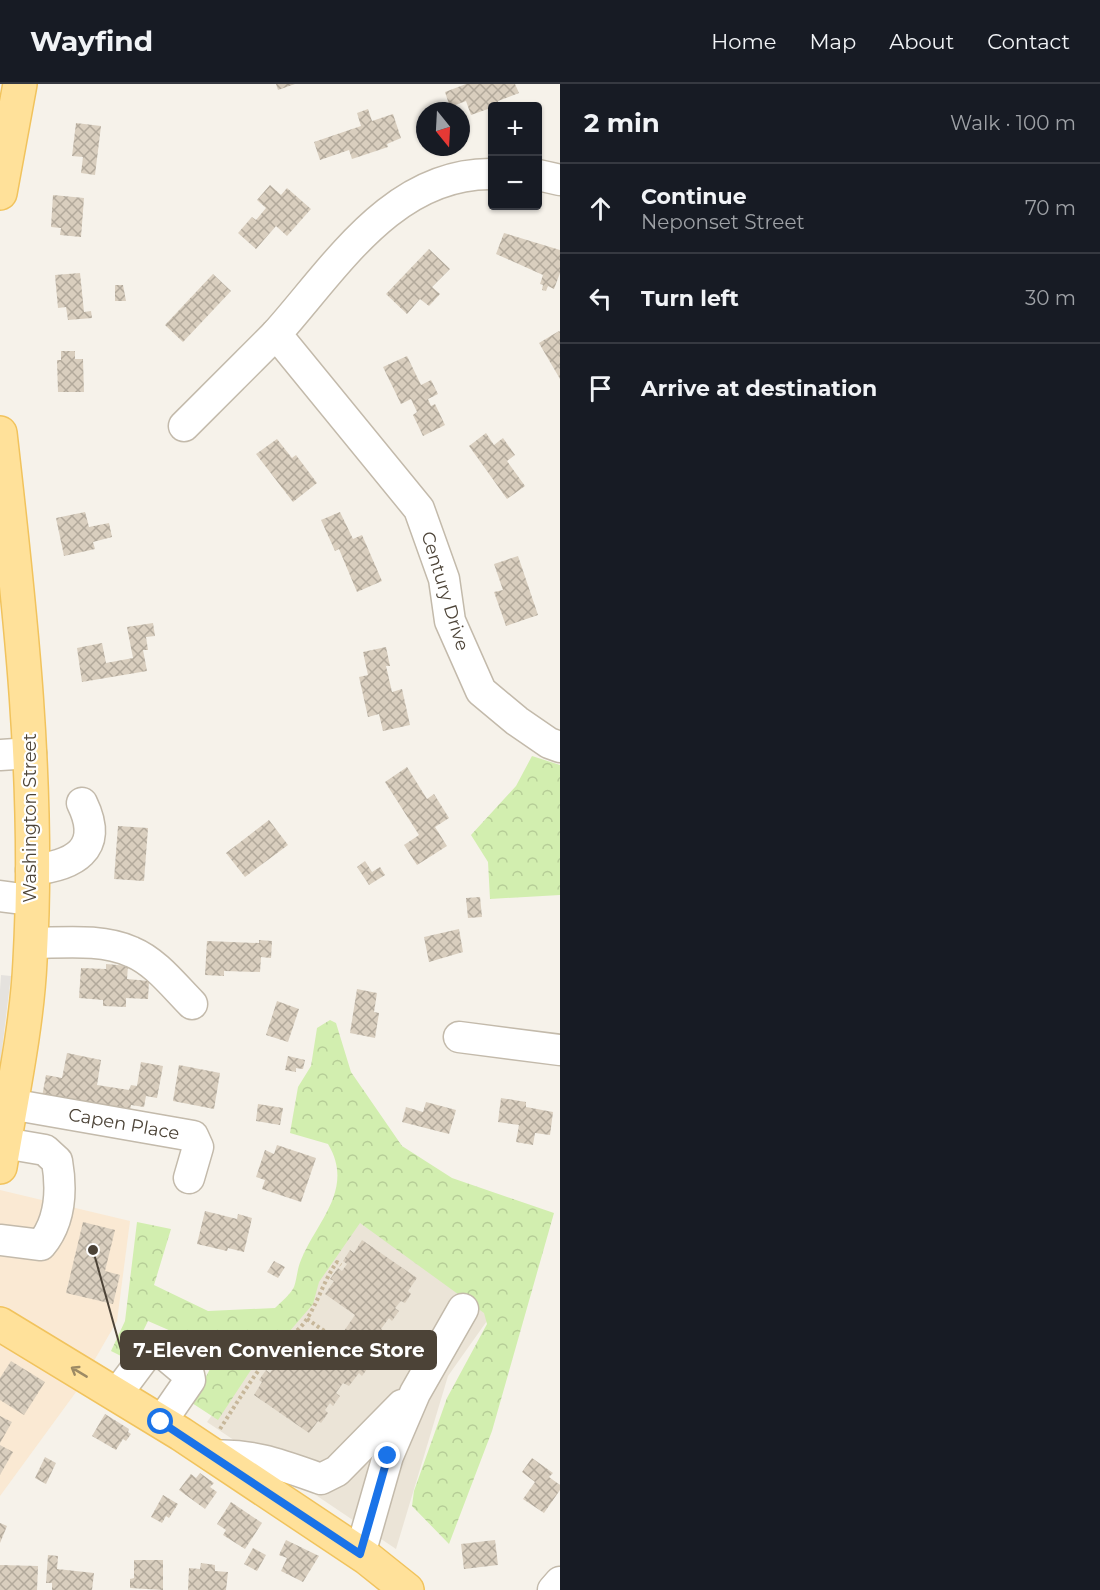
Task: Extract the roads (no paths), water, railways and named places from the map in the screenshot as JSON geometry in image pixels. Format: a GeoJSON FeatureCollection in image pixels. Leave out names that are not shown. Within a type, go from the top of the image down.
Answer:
{"type":"FeatureCollection","features":[{"type":"Feature","properties":{"kind":"main road"},"geometry":{"type":"LineString","coordinates":[[0,193],[5,130],[20,84]]}},
{"type":"Feature","properties":{"kind":"main road","name":"Washington Street"},"geometry":{"type":"LineString","coordinates":[[0,433],[9,583],[20,889],[30,943],[30,962],[2,1146]]}},
{"type":"Feature","properties":{"kind":"main road"},"geometry":{"type":"LineString","coordinates":[[0,1324],[161,1422],[213,1447],[407,1590]]}},
{"type":"Feature","properties":{"kind":"main road"},"geometry":{"type":"LineString","coordinates":[[363,1556],[364,1590]]}},
{"type":"Feature","properties":{"kind":"street"},"geometry":{"type":"LineString","coordinates":[[184,426],[276,334],[375,221],[411,195],[445,180],[488,175]]}},
{"type":"Feature","properties":{"kind":"street"},"geometry":{"type":"LineString","coordinates":[[542,176],[560,180]]}},
{"type":"Feature","properties":{"kind":"street","name":"Century Drive"},"geometry":{"type":"LineString","coordinates":[[276,334],[419,509],[444,579],[450,621],[480,691],[517,721],[549,743],[560,747]]}},
{"type":"Feature","properties":{"kind":"street"},"geometry":{"type":"LineString","coordinates":[[20,889],[78,857],[87,844],[90,832],[88,817],[82,803]]}},
{"type":"Feature","properties":{"kind":"street"},"geometry":{"type":"LineString","coordinates":[[30,943],[99,944],[132,952],[157,968],[192,1004]]}},
{"type":"Feature","properties":{"kind":"street"},"geometry":{"type":"LineString","coordinates":[[459,1037],[560,1050]]}},
{"type":"Feature","properties":{"kind":"street","name":"Capen Place"},"geometry":{"type":"LineString","coordinates":[[10,1104],[193,1136],[198,1147],[189,1178]]}},
{"type":"Feature","properties":{"kind":"street"},"geometry":{"type":"LineString","coordinates":[[0,1240],[40,1245],[48,1236],[60,1204],[57,1161],[45,1150],[2,1146]]}},
{"type":"Feature","properties":{"kind":"street"},"geometry":{"type":"LineString","coordinates":[[363,1556],[388,1456],[415,1393],[463,1310]]}},
{"type":"Feature","properties":{"kind":"street"},"geometry":{"type":"LineString","coordinates":[[116,1395],[149,1351],[158,1349],[189,1375],[190,1380],[161,1422]]}},
{"type":"Feature","properties":{"kind":"street"},"geometry":{"type":"LineString","coordinates":[[213,1447],[233,1454],[260,1458],[321,1479],[337,1471],[415,1393]]}},
{"type":"Feature","properties":{"kind":"street"},"geometry":{"type":"LineString","coordinates":[[553,1590],[560,1582]]}},
{"type":"Feature","properties":{"kind":"place","name":"7-Eleven Convenience Store"},"geometry":{"type":"Point","coordinates":[93,1250]}}]}
